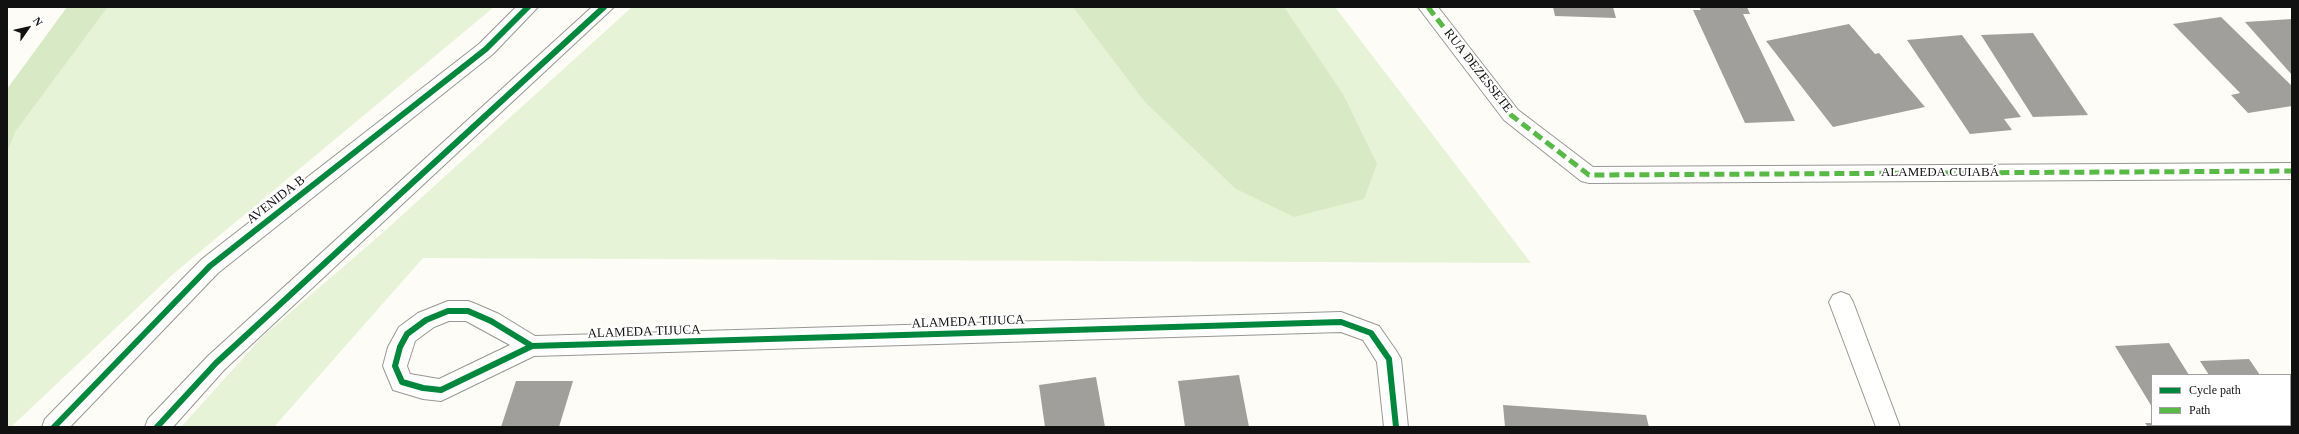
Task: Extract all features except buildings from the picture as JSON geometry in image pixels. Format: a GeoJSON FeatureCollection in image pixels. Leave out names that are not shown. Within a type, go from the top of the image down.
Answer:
{"type":"FeatureCollection","features":[{"type":"Feature","properties":{"kind":"street","name":"AVENIDA B"},"geometry":{"type":"LineString","coordinates":[[54,427],[210,266],[486,49],[528,7]]}},
{"type":"Feature","properties":{"kind":"street"},"geometry":{"type":"LineString","coordinates":[[157,427],[216,363],[604,7]]}},
{"type":"Feature","properties":{"kind":"street","name":"RUA DEZESSETE"},"geometry":{"type":"LineString","coordinates":[[1428,7],[1510,115],[1589,175]]}},
{"type":"Feature","properties":{"kind":"street","name":"ALAMEDA CUIABÁ"},"geometry":{"type":"LineString","coordinates":[[1589,175],[2292,171]]}},
{"type":"Feature","properties":{"kind":"street"},"geometry":{"type":"LineString","coordinates":[[1842,302],[1888,427]]}},
{"type":"Feature","properties":{"kind":"street","name":"ALAMEDA TIJUCA"},"geometry":{"type":"LineString","coordinates":[[532,346],[491,321],[468,311],[448,311],[426,320],[407,334],[400,347],[395,366],[402,382],[423,388],[441,390],[532,346],[1341,322],[1371,333],[1389,359],[1396,427]]}},
{"type":"Feature","properties":{"kind":"green space"},"geometry":{"type":"Polygon","coordinates":[[[67,7],[108,7],[16,131],[7,152],[7,89],[67,7]]]}},
{"type":"Feature","properties":{"kind":"green space"},"geometry":{"type":"Polygon","coordinates":[[[108,7],[494,7],[172,275],[11,427],[7,427],[7,152],[16,131],[108,7]]]}},
{"type":"Feature","properties":{"kind":"green space"},"geometry":{"type":"Polygon","coordinates":[[[632,7],[1335,7],[1531,263],[423,258],[274,427],[181,427],[263,336],[379,236],[632,7]]]}},
{"type":"Feature","properties":{"kind":"green space"},"geometry":{"type":"Polygon","coordinates":[[[1073,7],[1284,7],[1343,94],[1377,164],[1364,199],[1294,217],[1236,189],[1145,102],[1073,7]]]}},
{"type":"Feature","properties":{"kind":"marked path"},"geometry":{"type":"LineString","coordinates":[[1428,7],[1511,115],[1589,175],[2292,171]]}},
{"type":"Feature","properties":{"kind":"cycle path"},"geometry":{"type":"LineString","coordinates":[[54,427],[210,266],[486,49],[528,7]]}},
{"type":"Feature","properties":{"kind":"cycle path"},"geometry":{"type":"LineString","coordinates":[[157,427],[216,363],[604,7]]}},
{"type":"Feature","properties":{"kind":"cycle path"},"geometry":{"type":"LineString","coordinates":[[532,346],[491,321],[468,311],[448,311],[426,320],[407,334],[400,347],[395,366],[402,382],[423,388],[441,390],[532,346],[1341,322],[1371,333],[1389,359],[1396,427]]}}]}
